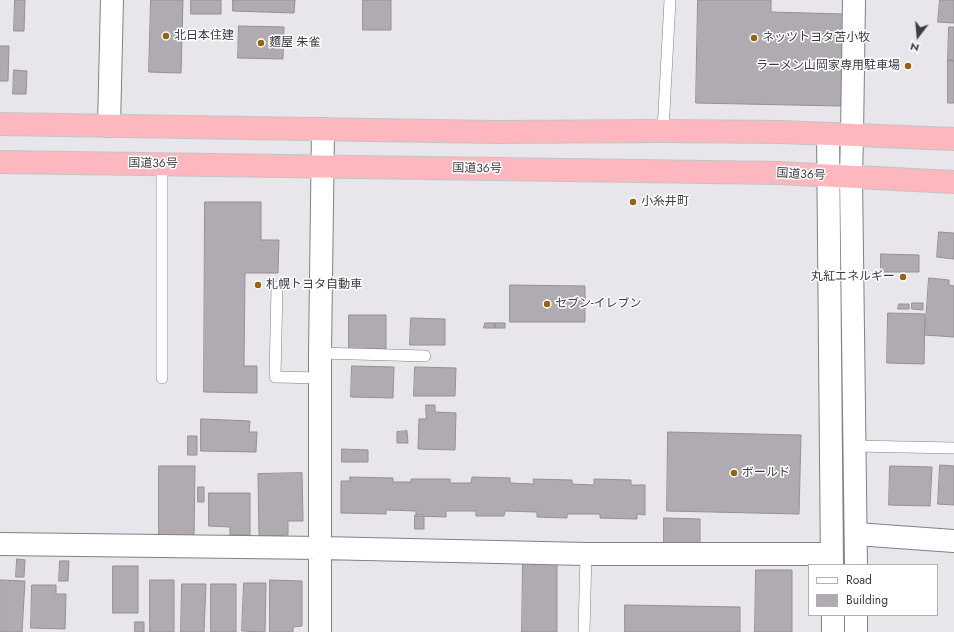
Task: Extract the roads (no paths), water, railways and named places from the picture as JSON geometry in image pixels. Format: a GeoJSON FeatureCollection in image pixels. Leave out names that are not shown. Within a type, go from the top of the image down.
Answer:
{"type":"FeatureCollection","features":[{"type":"Feature","properties":{"kind":"highway"},"geometry":{"type":"LineString","coordinates":[[0,124],[494,132],[781,132],[954,139]]}},
{"type":"Feature","properties":{"kind":"highway","name":"国道36号"},"geometry":{"type":"LineString","coordinates":[[0,162],[762,173],[954,182]]}},
{"type":"Feature","properties":{"kind":"street"},"geometry":{"type":"LineString","coordinates":[[109,126],[112,0]]}},
{"type":"Feature","properties":{"kind":"street"},"geometry":{"type":"LineString","coordinates":[[854,0],[851,176],[856,564]]}},
{"type":"Feature","properties":{"kind":"street"},"geometry":{"type":"LineString","coordinates":[[320,632],[320,353],[323,129]]}},
{"type":"Feature","properties":{"kind":"street"},"geometry":{"type":"LineString","coordinates":[[0,544],[321,548],[832,560],[828,134]]}},
{"type":"Feature","properties":{"kind":"street"},"geometry":{"type":"LineString","coordinates":[[856,534],[954,541]]}},
{"type":"Feature","properties":{"kind":"street"},"geometry":{"type":"LineString","coordinates":[[833,616],[833,632]]}},
{"type":"Feature","properties":{"kind":"street"},"geometry":{"type":"LineString","coordinates":[[856,616],[856,632]]}},
{"type":"Feature","properties":{"kind":"lane"},"geometry":{"type":"LineString","coordinates":[[663,131],[670,0]]}},
{"type":"Feature","properties":{"kind":"lane"},"geometry":{"type":"LineString","coordinates":[[162,164],[162,378]]}},
{"type":"Feature","properties":{"kind":"lane"},"geometry":{"type":"LineString","coordinates":[[277,287],[275,377],[320,378]]}},
{"type":"Feature","properties":{"kind":"lane"},"geometry":{"type":"LineString","coordinates":[[320,353],[425,356]]}},
{"type":"Feature","properties":{"kind":"lane"},"geometry":{"type":"LineString","coordinates":[[855,446],[954,448]]}},
{"type":"Feature","properties":{"kind":"lane"},"geometry":{"type":"LineString","coordinates":[[584,632],[586,554]]}},
{"type":"Feature","properties":{"kind":"place","name":"北日本住建"},"geometry":{"type":"Point","coordinates":[166,36]}},
{"type":"Feature","properties":{"kind":"place","name":"ネッツトヨタ苫小牧"},"geometry":{"type":"Point","coordinates":[754,38]}},
{"type":"Feature","properties":{"kind":"place","name":"麵屋 朱雀"},"geometry":{"type":"Point","coordinates":[261,43]}},
{"type":"Feature","properties":{"kind":"place","name":"ラーメン山岡家専用駐車場"},"geometry":{"type":"Point","coordinates":[908,66]}},
{"type":"Feature","properties":{"kind":"place","name":"小糸井町"},"geometry":{"type":"Point","coordinates":[633,202]}},
{"type":"Feature","properties":{"kind":"place","name":"丸紅エネルギー"},"geometry":{"type":"Point","coordinates":[903,277]}},
{"type":"Feature","properties":{"kind":"place","name":"札幌トヨタ自動車"},"geometry":{"type":"Point","coordinates":[258,285]}},
{"type":"Feature","properties":{"kind":"place","name":"セブン-イレブン"},"geometry":{"type":"Point","coordinates":[547,304]}},
{"type":"Feature","properties":{"kind":"place","name":"ボールド"},"geometry":{"type":"Point","coordinates":[734,473]}}]}
